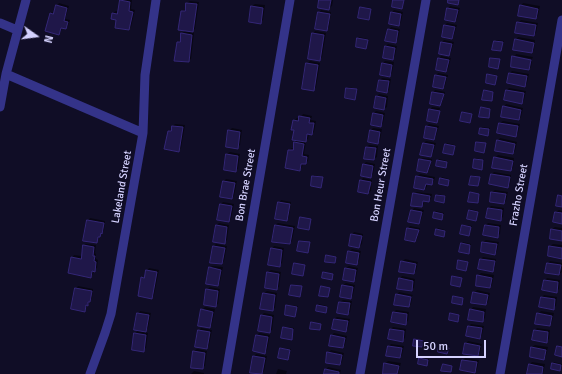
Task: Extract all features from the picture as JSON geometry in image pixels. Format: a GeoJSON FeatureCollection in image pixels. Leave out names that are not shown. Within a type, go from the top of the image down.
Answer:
{"type":"FeatureCollection","features":[{"type":"Feature","properties":{"kind":"street"},"geometry":{"type":"LineString","coordinates":[[0,101],[17,30],[26,0]]}},
{"type":"Feature","properties":{"kind":"street","name":"Lakeland Street"},"geometry":{"type":"LineString","coordinates":[[90,374],[111,314],[144,133],[146,75],[156,0]]}},
{"type":"Feature","properties":{"kind":"street","name":"Bon Brae Street"},"geometry":{"type":"LineString","coordinates":[[226,374],[290,0]]}},
{"type":"Feature","properties":{"kind":"street","name":"Bon Heur Street"},"geometry":{"type":"LineString","coordinates":[[360,374],[426,0]]}},
{"type":"Feature","properties":{"kind":"street","name":"Frazho Street"},"geometry":{"type":"LineString","coordinates":[[500,374],[562,20]]}},
{"type":"Feature","properties":{"kind":"street"},"geometry":{"type":"LineString","coordinates":[[0,23],[17,30]]}},
{"type":"Feature","properties":{"kind":"street"},"geometry":{"type":"LineString","coordinates":[[6,74],[144,133]]}},
{"type":"Feature","properties":{"kind":"building"},"geometry":{"type":"Polygon","coordinates":[[[120,0],[130,2],[129,11],[133,12],[129,30],[115,28],[116,20],[111,19],[112,13],[117,14],[120,0]]]}},
{"type":"Feature","properties":{"kind":"building"},"geometry":{"type":"Polygon","coordinates":[[[319,0],[331,0],[329,10],[318,8],[319,0]]]}},
{"type":"Feature","properties":{"kind":"building"},"geometry":{"type":"Polygon","coordinates":[[[393,0],[404,0],[402,9],[392,7],[393,0]]]}},
{"type":"Feature","properties":{"kind":"building"},"geometry":{"type":"Polygon","coordinates":[[[448,0],[459,0],[458,5],[448,3],[448,0]]]}},
{"type":"Feature","properties":{"kind":"building"},"geometry":{"type":"Polygon","coordinates":[[[186,3],[197,4],[193,32],[178,30],[181,11],[185,11],[186,3]]]}},
{"type":"Feature","properties":{"kind":"building"},"geometry":{"type":"Polygon","coordinates":[[[56,5],[67,8],[64,21],[68,22],[66,29],[61,28],[59,35],[45,31],[50,13],[53,14],[56,5]]]}},
{"type":"Feature","properties":{"kind":"building"},"geometry":{"type":"Polygon","coordinates":[[[520,5],[538,9],[536,19],[518,16],[520,5]]]}},
{"type":"Feature","properties":{"kind":"building"},"geometry":{"type":"Polygon","coordinates":[[[251,6],[263,8],[261,24],[249,22],[251,6]]]}},
{"type":"Feature","properties":{"kind":"building"},"geometry":{"type":"Polygon","coordinates":[[[360,7],[371,9],[369,20],[358,18],[360,7]]]}},
{"type":"Feature","properties":{"kind":"building"},"geometry":{"type":"Polygon","coordinates":[[[447,8],[458,10],[455,22],[445,20],[447,8]]]}},
{"type":"Feature","properties":{"kind":"building"},"geometry":{"type":"Polygon","coordinates":[[[318,12],[330,14],[327,31],[315,29],[318,12]]]}},
{"type":"Feature","properties":{"kind":"building"},"geometry":{"type":"Polygon","coordinates":[[[391,12],[401,14],[399,26],[389,24],[391,12]]]}},
{"type":"Feature","properties":{"kind":"building"},"geometry":{"type":"Polygon","coordinates":[[[517,22],[536,25],[534,36],[515,33],[517,22]]]}},
{"type":"Feature","properties":{"kind":"building"},"geometry":{"type":"Polygon","coordinates":[[[444,25],[455,27],[452,39],[442,37],[444,25]]]}},
{"type":"Feature","properties":{"kind":"building"},"geometry":{"type":"Polygon","coordinates":[[[388,29],[398,31],[396,43],[385,41],[388,29]]]}},
{"type":"Feature","properties":{"kind":"building"},"geometry":{"type":"Polygon","coordinates":[[[181,33],[192,35],[189,62],[174,61],[177,42],[180,42],[181,33]]]}},
{"type":"Feature","properties":{"kind":"building"},"geometry":{"type":"Polygon","coordinates":[[[312,33],[324,35],[320,61],[308,59],[312,33]]]}},
{"type":"Feature","properties":{"kind":"building"},"geometry":{"type":"Polygon","coordinates":[[[357,38],[368,40],[366,49],[356,47],[357,38]]]}},
{"type":"Feature","properties":{"kind":"building"},"geometry":{"type":"Polygon","coordinates":[[[515,39],[534,43],[532,53],[513,50],[515,39]]]}},
{"type":"Feature","properties":{"kind":"building"},"geometry":{"type":"Polygon","coordinates":[[[494,41],[503,42],[501,51],[492,50],[494,41]]]}},
{"type":"Feature","properties":{"kind":"building"},"geometry":{"type":"Polygon","coordinates":[[[441,42],[452,44],[449,56],[439,54],[441,42]]]}},
{"type":"Feature","properties":{"kind":"building"},"geometry":{"type":"Polygon","coordinates":[[[385,46],[395,48],[393,60],[383,58],[385,46]]]}},
{"type":"Feature","properties":{"kind":"building"},"geometry":{"type":"Polygon","coordinates":[[[512,56],[531,60],[529,70],[511,67],[512,56]]]}},
{"type":"Feature","properties":{"kind":"building"},"geometry":{"type":"Polygon","coordinates":[[[438,58],[449,60],[446,72],[436,70],[438,58]]]}},
{"type":"Feature","properties":{"kind":"building"},"geometry":{"type":"Polygon","coordinates":[[[490,58],[500,59],[498,69],[489,67],[490,58]]]}},
{"type":"Feature","properties":{"kind":"building"},"geometry":{"type":"Polygon","coordinates":[[[306,63],[318,65],[314,91],[302,89],[306,63]]]}},
{"type":"Feature","properties":{"kind":"building"},"geometry":{"type":"Polygon","coordinates":[[[382,63],[392,65],[390,77],[380,75],[382,63]]]}},
{"type":"Feature","properties":{"kind":"building"},"geometry":{"type":"Polygon","coordinates":[[[509,73],[527,76],[525,87],[507,83],[509,73]]]}},
{"type":"Feature","properties":{"kind":"building"},"geometry":{"type":"Polygon","coordinates":[[[487,74],[497,76],[495,85],[486,83],[487,74]]]}},
{"type":"Feature","properties":{"kind":"building"},"geometry":{"type":"Polygon","coordinates":[[[435,75],[446,77],[443,89],[433,87],[435,75]]]}},
{"type":"Feature","properties":{"kind":"building"},"geometry":{"type":"Polygon","coordinates":[[[379,80],[389,81],[387,93],[377,91],[379,80]]]}},
{"type":"Feature","properties":{"kind":"building"},"geometry":{"type":"Polygon","coordinates":[[[346,88],[357,89],[355,100],[345,98],[346,88]]]}},
{"type":"Feature","properties":{"kind":"building"},"geometry":{"type":"Polygon","coordinates":[[[484,90],[493,92],[492,101],[482,100],[484,90]]]}},
{"type":"Feature","properties":{"kind":"building"},"geometry":{"type":"Polygon","coordinates":[[[506,90],[524,93],[522,104],[504,100],[506,90]]]}},
{"type":"Feature","properties":{"kind":"building"},"geometry":{"type":"Polygon","coordinates":[[[432,92],[444,94],[440,106],[430,104],[432,92]]]}},
{"type":"Feature","properties":{"kind":"building"},"geometry":{"type":"Polygon","coordinates":[[[376,96],[386,98],[384,110],[374,108],[376,96]]]}},
{"type":"Feature","properties":{"kind":"building"},"geometry":{"type":"Polygon","coordinates":[[[503,106],[521,110],[519,120],[501,117],[503,106]]]}},
{"type":"Feature","properties":{"kind":"building"},"geometry":{"type":"Polygon","coordinates":[[[481,107],[490,109],[489,118],[479,117],[481,107]]]}},
{"type":"Feature","properties":{"kind":"building"},"geometry":{"type":"Polygon","coordinates":[[[429,109],[440,111],[437,123],[427,121],[429,109]]]}},
{"type":"Feature","properties":{"kind":"building"},"geometry":{"type":"Polygon","coordinates":[[[462,112],[472,114],[470,123],[460,121],[462,112]]]}},
{"type":"Feature","properties":{"kind":"building"},"geometry":{"type":"Polygon","coordinates":[[[373,113],[383,115],[381,127],[371,125],[373,113]]]}},
{"type":"Feature","properties":{"kind":"building"},"geometry":{"type":"Polygon","coordinates":[[[299,116],[310,118],[309,123],[314,123],[312,135],[307,134],[306,142],[292,140],[294,130],[291,130],[293,120],[298,121],[299,116]]]}},
{"type":"Feature","properties":{"kind":"building"},"geometry":{"type":"Polygon","coordinates":[[[499,123],[518,126],[516,137],[497,133],[499,123]]]}},
{"type":"Feature","properties":{"kind":"building"},"geometry":{"type":"Polygon","coordinates":[[[172,126],[183,127],[179,152],[164,149],[168,131],[171,131],[172,126]]]}},
{"type":"Feature","properties":{"kind":"building"},"geometry":{"type":"Polygon","coordinates":[[[426,126],[437,128],[434,140],[424,138],[426,126]]]}},
{"type":"Feature","properties":{"kind":"building"},"geometry":{"type":"Polygon","coordinates":[[[480,128],[489,129],[488,136],[479,134],[480,128]]]}},
{"type":"Feature","properties":{"kind":"building"},"geometry":{"type":"Polygon","coordinates":[[[228,130],[240,132],[238,149],[226,147],[228,130]]]}},
{"type":"Feature","properties":{"kind":"building"},"geometry":{"type":"Polygon","coordinates":[[[370,130],[380,132],[378,144],[368,142],[370,130]]]}},
{"type":"Feature","properties":{"kind":"building"},"geometry":{"type":"Polygon","coordinates":[[[497,140],[515,144],[513,154],[495,151],[497,140]]]}},
{"type":"Feature","properties":{"kind":"building"},"geometry":{"type":"Polygon","coordinates":[[[294,142],[304,144],[302,156],[307,157],[306,164],[301,164],[300,171],[285,168],[288,150],[293,150],[294,142]]]}},
{"type":"Feature","properties":{"kind":"building"},"geometry":{"type":"Polygon","coordinates":[[[476,142],[486,143],[484,153],[475,151],[476,142]]]}},
{"type":"Feature","properties":{"kind":"building"},"geometry":{"type":"Polygon","coordinates":[[[423,143],[434,145],[431,157],[420,155],[423,143]]]}},
{"type":"Feature","properties":{"kind":"building"},"geometry":{"type":"Polygon","coordinates":[[[445,144],[455,146],[453,155],[443,153],[445,144]]]}},
{"type":"Feature","properties":{"kind":"building"},"geometry":{"type":"Polygon","coordinates":[[[366,147],[376,148],[374,160],[364,159],[366,147]]]}},
{"type":"Feature","properties":{"kind":"building"},"geometry":{"type":"Polygon","coordinates":[[[226,154],[238,156],[236,172],[224,170],[226,154]]]}},
{"type":"Feature","properties":{"kind":"building"},"geometry":{"type":"Polygon","coordinates":[[[494,157],[513,161],[511,171],[492,168],[494,157]]]}},
{"type":"Feature","properties":{"kind":"building"},"geometry":{"type":"Polygon","coordinates":[[[419,159],[431,161],[427,173],[417,171],[419,159]]]}},
{"type":"Feature","properties":{"kind":"building"},"geometry":{"type":"Polygon","coordinates":[[[474,159],[483,160],[482,170],[473,168],[474,159]]]}},
{"type":"Feature","properties":{"kind":"building"},"geometry":{"type":"Polygon","coordinates":[[[437,160],[447,162],[446,168],[436,166],[437,160]]]}},
{"type":"Feature","properties":{"kind":"building"},"geometry":{"type":"Polygon","coordinates":[[[363,164],[373,166],[371,178],[361,176],[363,164]]]}},
{"type":"Feature","properties":{"kind":"building"},"geometry":{"type":"Polygon","coordinates":[[[491,174],[510,177],[508,188],[489,184],[491,174]]]}},
{"type":"Feature","properties":{"kind":"building"},"geometry":{"type":"Polygon","coordinates":[[[312,176],[323,177],[321,188],[311,186],[312,176]]]}},
{"type":"Feature","properties":{"kind":"building"},"geometry":{"type":"Polygon","coordinates":[[[416,176],[433,179],[432,185],[426,184],[424,190],[414,188],[416,176]]]}},
{"type":"Feature","properties":{"kind":"building"},"geometry":{"type":"Polygon","coordinates":[[[471,176],[480,177],[478,186],[469,185],[471,176]]]}},
{"type":"Feature","properties":{"kind":"building"},"geometry":{"type":"Polygon","coordinates":[[[440,178],[449,180],[448,186],[439,184],[440,178]]]}},
{"type":"Feature","properties":{"kind":"building"},"geometry":{"type":"Polygon","coordinates":[[[360,180],[371,182],[368,194],[358,192],[360,180]]]}},
{"type":"Feature","properties":{"kind":"building"},"geometry":{"type":"Polygon","coordinates":[[[223,181],[235,183],[232,199],[220,197],[223,181]]]}},
{"type":"Feature","properties":{"kind":"building"},"geometry":{"type":"Polygon","coordinates":[[[470,192],[479,194],[478,203],[468,202],[470,192]]]}},
{"type":"Feature","properties":{"kind":"building"},"geometry":{"type":"Polygon","coordinates":[[[491,192],[506,194],[504,204],[490,202],[491,192]]]}},
{"type":"Feature","properties":{"kind":"building"},"geometry":{"type":"Polygon","coordinates":[[[413,193],[430,196],[429,202],[423,201],[422,207],[411,206],[413,193]]]}},
{"type":"Feature","properties":{"kind":"building"},"geometry":{"type":"Polygon","coordinates":[[[436,195],[445,196],[444,203],[435,201],[436,195]]]}},
{"type":"Feature","properties":{"kind":"building"},"geometry":{"type":"Polygon","coordinates":[[[558,195],[562,196],[562,207],[556,206],[558,195]]]}},
{"type":"Feature","properties":{"kind":"building"},"geometry":{"type":"Polygon","coordinates":[[[278,202],[290,204],[287,221],[275,219],[278,202]]]}},
{"type":"Feature","properties":{"kind":"building"},"geometry":{"type":"Polygon","coordinates":[[[220,204],[232,206],[229,222],[217,220],[220,204]]]}},
{"type":"Feature","properties":{"kind":"building"},"geometry":{"type":"Polygon","coordinates":[[[488,208],[502,210],[501,221],[486,218],[488,208]]]}},
{"type":"Feature","properties":{"kind":"building"},"geometry":{"type":"Polygon","coordinates":[[[411,210],[422,212],[419,224],[408,222],[411,210]]]}},
{"type":"Feature","properties":{"kind":"building"},"geometry":{"type":"Polygon","coordinates":[[[469,210],[478,212],[476,221],[467,219],[469,210]]]}},
{"type":"Feature","properties":{"kind":"building"},"geometry":{"type":"Polygon","coordinates":[[[434,212],[443,214],[442,220],[433,218],[434,212]]]}},
{"type":"Feature","properties":{"kind":"building"},"geometry":{"type":"Polygon","coordinates":[[[555,212],[562,213],[562,224],[553,222],[555,212]]]}},
{"type":"Feature","properties":{"kind":"building"},"geometry":{"type":"Polygon","coordinates":[[[300,217],[311,219],[309,230],[298,228],[300,217]]]}},
{"type":"Feature","properties":{"kind":"building"},"geometry":{"type":"Polygon","coordinates":[[[87,220],[104,223],[102,234],[101,233],[100,237],[98,237],[97,243],[83,241],[87,220]]]}},
{"type":"Feature","properties":{"kind":"building"},"geometry":{"type":"Polygon","coordinates":[[[216,225],[227,227],[225,244],[213,242],[216,225]]]}},
{"type":"Feature","properties":{"kind":"building"},"geometry":{"type":"Polygon","coordinates":[[[275,225],[293,228],[290,244],[272,242],[275,225]]]}},
{"type":"Feature","properties":{"kind":"building"},"geometry":{"type":"Polygon","coordinates":[[[462,225],[471,227],[469,236],[460,234],[462,225]]]}},
{"type":"Feature","properties":{"kind":"building"},"geometry":{"type":"Polygon","coordinates":[[[485,225],[499,227],[498,238],[483,235],[485,225]]]}},
{"type":"Feature","properties":{"kind":"building"},"geometry":{"type":"Polygon","coordinates":[[[407,228],[419,230],[415,242],[405,240],[407,228]]]}},
{"type":"Feature","properties":{"kind":"building"},"geometry":{"type":"Polygon","coordinates":[[[436,229],[445,231],[444,237],[435,235],[436,229]]]}},
{"type":"Feature","properties":{"kind":"building"},"geometry":{"type":"Polygon","coordinates":[[[551,229],[562,231],[562,241],[550,239],[551,229]]]}},
{"type":"Feature","properties":{"kind":"building"},"geometry":{"type":"Polygon","coordinates":[[[351,234],[362,236],[359,248],[349,246],[351,234]]]}},
{"type":"Feature","properties":{"kind":"building"},"geometry":{"type":"Polygon","coordinates":[[[299,241],[310,242],[308,253],[297,251],[299,241]]]}},
{"type":"Feature","properties":{"kind":"building"},"geometry":{"type":"Polygon","coordinates":[[[482,242],[497,244],[495,255],[481,252],[482,242]]]}},
{"type":"Feature","properties":{"kind":"building"},"geometry":{"type":"Polygon","coordinates":[[[461,243],[470,245],[469,254],[459,252],[461,243]]]}},
{"type":"Feature","properties":{"kind":"building"},"geometry":{"type":"Polygon","coordinates":[[[83,245],[94,247],[93,256],[95,256],[94,261],[96,262],[95,272],[92,271],[91,278],[68,273],[71,257],[81,259],[83,245]]]}},
{"type":"Feature","properties":{"kind":"building"},"geometry":{"type":"Polygon","coordinates":[[[213,246],[225,248],[222,264],[210,263],[213,246]]]}},
{"type":"Feature","properties":{"kind":"building"},"geometry":{"type":"Polygon","coordinates":[[[549,246],[562,248],[562,259],[548,256],[549,246]]]}},
{"type":"Feature","properties":{"kind":"building"},"geometry":{"type":"Polygon","coordinates":[[[271,248],[282,250],[280,267],[268,265],[271,248]]]}},
{"type":"Feature","properties":{"kind":"building"},"geometry":{"type":"Polygon","coordinates":[[[348,251],[359,253],[357,265],[346,263],[348,251]]]}},
{"type":"Feature","properties":{"kind":"building"},"geometry":{"type":"Polygon","coordinates":[[[326,255],[336,257],[335,263],[325,262],[326,255]]]}},
{"type":"Feature","properties":{"kind":"building"},"geometry":{"type":"Polygon","coordinates":[[[480,259],[495,261],[493,272],[478,269],[480,259]]]}},
{"type":"Feature","properties":{"kind":"building"},"geometry":{"type":"Polygon","coordinates":[[[458,260],[468,262],[466,271],[457,269],[458,260]]]}},
{"type":"Feature","properties":{"kind":"building"},"geometry":{"type":"Polygon","coordinates":[[[401,261],[416,264],[414,274],[399,272],[401,261]]]}},
{"type":"Feature","properties":{"kind":"building"},"geometry":{"type":"Polygon","coordinates":[[[294,263],[305,265],[303,276],[292,274],[294,263]]]}},
{"type":"Feature","properties":{"kind":"building"},"geometry":{"type":"Polygon","coordinates":[[[547,263],[561,265],[559,275],[545,273],[547,263]]]}},
{"type":"Feature","properties":{"kind":"building"},"geometry":{"type":"Polygon","coordinates":[[[209,267],[221,270],[218,286],[206,284],[209,267]]]}},
{"type":"Feature","properties":{"kind":"building"},"geometry":{"type":"Polygon","coordinates":[[[345,268],[356,270],[354,282],[343,280],[345,268]]]}},
{"type":"Feature","properties":{"kind":"building"},"geometry":{"type":"Polygon","coordinates":[[[146,270],[157,272],[152,299],[138,296],[141,277],[144,278],[146,270]]]}},
{"type":"Feature","properties":{"kind":"building"},"geometry":{"type":"Polygon","coordinates":[[[267,272],[279,274],[277,290],[265,288],[267,272]]]}},
{"type":"Feature","properties":{"kind":"building"},"geometry":{"type":"Polygon","coordinates":[[[323,272],[333,274],[332,280],[322,278],[323,272]]]}},
{"type":"Feature","properties":{"kind":"building"},"geometry":{"type":"Polygon","coordinates":[[[477,275],[492,278],[490,288],[476,286],[477,275]]]}},
{"type":"Feature","properties":{"kind":"building"},"geometry":{"type":"Polygon","coordinates":[[[452,276],[462,278],[460,287],[451,285],[452,276]]]}},
{"type":"Feature","properties":{"kind":"building"},"geometry":{"type":"Polygon","coordinates":[[[399,278],[413,281],[412,291],[397,289],[399,278]]]}},
{"type":"Feature","properties":{"kind":"building"},"geometry":{"type":"Polygon","coordinates":[[[544,280],[558,282],[557,293],[542,290],[544,280]]]}},
{"type":"Feature","properties":{"kind":"building"},"geometry":{"type":"Polygon","coordinates":[[[291,285],[302,286],[300,297],[289,295],[291,285]]]}},
{"type":"Feature","properties":{"kind":"building"},"geometry":{"type":"Polygon","coordinates":[[[342,285],[353,287],[351,299],[340,297],[342,285]]]}},
{"type":"Feature","properties":{"kind":"building"},"geometry":{"type":"Polygon","coordinates":[[[321,286],[330,288],[328,297],[319,296],[321,286]]]}},
{"type":"Feature","properties":{"kind":"building"},"geometry":{"type":"Polygon","coordinates":[[[75,288],[92,291],[90,302],[88,302],[88,306],[86,305],[85,312],[71,309],[75,288]]]}},
{"type":"Feature","properties":{"kind":"building"},"geometry":{"type":"Polygon","coordinates":[[[206,289],[218,291],[216,307],[204,305],[206,289]]]}},
{"type":"Feature","properties":{"kind":"building"},"geometry":{"type":"Polygon","coordinates":[[[473,292],[488,295],[486,305],[471,303],[473,292]]]}},
{"type":"Feature","properties":{"kind":"building"},"geometry":{"type":"Polygon","coordinates":[[[263,293],[275,295],[273,311],[260,309],[263,293]]]}},
{"type":"Feature","properties":{"kind":"building"},"geometry":{"type":"Polygon","coordinates":[[[396,294],[411,297],[409,307],[394,305],[396,294]]]}},
{"type":"Feature","properties":{"kind":"building"},"geometry":{"type":"Polygon","coordinates":[[[453,296],[463,298],[462,305],[452,303],[453,296]]]}},
{"type":"Feature","properties":{"kind":"building"},"geometry":{"type":"Polygon","coordinates":[[[541,297],[555,299],[554,310],[539,307],[541,297]]]}},
{"type":"Feature","properties":{"kind":"building"},"geometry":{"type":"Polygon","coordinates":[[[339,302],[350,303],[348,315],[337,313],[339,302]]]}},
{"type":"Feature","properties":{"kind":"building"},"geometry":{"type":"Polygon","coordinates":[[[286,305],[297,307],[295,317],[285,315],[286,305]]]}},
{"type":"Feature","properties":{"kind":"building"},"geometry":{"type":"Polygon","coordinates":[[[317,305],[327,307],[326,313],[316,311],[317,305]]]}},
{"type":"Feature","properties":{"kind":"building"},"geometry":{"type":"Polygon","coordinates":[[[201,309],[213,312],[210,328],[198,326],[201,309]]]}},
{"type":"Feature","properties":{"kind":"building"},"geometry":{"type":"Polygon","coordinates":[[[470,309],[484,312],[483,322],[468,320],[470,309]]]}},
{"type":"Feature","properties":{"kind":"building"},"geometry":{"type":"Polygon","coordinates":[[[393,312],[407,314],[406,325],[391,322],[393,312]]]}},
{"type":"Feature","properties":{"kind":"building"},"geometry":{"type":"Polygon","coordinates":[[[137,313],[149,315],[146,332],[134,330],[137,313]]]}},
{"type":"Feature","properties":{"kind":"building"},"geometry":{"type":"Polygon","coordinates":[[[450,313],[459,315],[458,322],[449,320],[450,313]]]}},
{"type":"Feature","properties":{"kind":"building"},"geometry":{"type":"Polygon","coordinates":[[[537,313],[552,316],[550,326],[535,324],[537,313]]]}},
{"type":"Feature","properties":{"kind":"building"},"geometry":{"type":"Polygon","coordinates":[[[261,315],[272,317],[270,333],[258,331],[261,315]]]}},
{"type":"Feature","properties":{"kind":"building"},"geometry":{"type":"Polygon","coordinates":[[[334,319],[348,321],[346,332],[332,329],[334,319]]]}},
{"type":"Feature","properties":{"kind":"building"},"geometry":{"type":"Polygon","coordinates":[[[311,322],[321,324],[320,330],[310,329],[311,322]]]}},
{"type":"Feature","properties":{"kind":"building"},"geometry":{"type":"Polygon","coordinates":[[[468,326],[482,328],[480,339],[466,336],[468,326]]]}},
{"type":"Feature","properties":{"kind":"building"},"geometry":{"type":"Polygon","coordinates":[[[283,327],[293,329],[292,340],[281,338],[283,327]]]}},
{"type":"Feature","properties":{"kind":"building"},"geometry":{"type":"Polygon","coordinates":[[[390,329],[404,331],[403,342],[388,339],[390,329]]]}},
{"type":"Feature","properties":{"kind":"building"},"geometry":{"type":"Polygon","coordinates":[[[198,330],[210,332],[207,349],[195,347],[198,330]]]}},
{"type":"Feature","properties":{"kind":"building"},"geometry":{"type":"Polygon","coordinates":[[[534,330],[548,332],[547,343],[532,340],[534,330]]]}},
{"type":"Feature","properties":{"kind":"building"},"geometry":{"type":"Polygon","coordinates":[[[134,333],[146,335],[144,352],[132,350],[134,333]]]}},
{"type":"Feature","properties":{"kind":"building"},"geometry":{"type":"Polygon","coordinates":[[[256,335],[268,337],[265,354],[253,351],[256,335]]]}},
{"type":"Feature","properties":{"kind":"building"},"geometry":{"type":"Polygon","coordinates":[[[331,335],[345,338],[343,348],[329,346],[331,335]]]}},
{"type":"Feature","properties":{"kind":"building"},"geometry":{"type":"Polygon","coordinates":[[[414,339],[424,341],[422,347],[413,346],[414,339]]]}},
{"type":"Feature","properties":{"kind":"building"},"geometry":{"type":"Polygon","coordinates":[[[465,343],[480,346],[478,356],[463,354],[465,343]]]}},
{"type":"Feature","properties":{"kind":"building"},"geometry":{"type":"Polygon","coordinates":[[[388,346],[402,348],[400,358],[386,356],[388,346]]]}},
{"type":"Feature","properties":{"kind":"building"},"geometry":{"type":"Polygon","coordinates":[[[439,346],[449,348],[447,354],[438,352],[439,346]]]}},
{"type":"Feature","properties":{"kind":"building"},"geometry":{"type":"Polygon","coordinates":[[[557,346],[562,347],[562,357],[555,355],[557,346]]]}},
{"type":"Feature","properties":{"kind":"building"},"geometry":{"type":"Polygon","coordinates":[[[531,347],[546,350],[544,360],[530,357],[531,347]]]}},
{"type":"Feature","properties":{"kind":"building"},"geometry":{"type":"Polygon","coordinates":[[[280,348],[290,350],[288,360],[278,358],[280,348]]]}},
{"type":"Feature","properties":{"kind":"building"},"geometry":{"type":"Polygon","coordinates":[[[193,351],[205,353],[203,369],[191,368],[193,351]]]}},
{"type":"Feature","properties":{"kind":"building"},"geometry":{"type":"Polygon","coordinates":[[[327,352],[342,355],[340,365],[326,363],[327,352]]]}},
{"type":"Feature","properties":{"kind":"building"},"geometry":{"type":"Polygon","coordinates":[[[253,356],[265,358],[262,374],[250,373],[253,356]]]}},
{"type":"Feature","properties":{"kind":"building"},"geometry":{"type":"Polygon","coordinates":[[[419,358],[428,360],[427,366],[418,364],[419,358]]]}},
{"type":"Feature","properties":{"kind":"building"},"geometry":{"type":"Polygon","coordinates":[[[462,360],[477,362],[475,373],[460,370],[462,360]]]}},
{"type":"Feature","properties":{"kind":"building"},"geometry":{"type":"Polygon","coordinates":[[[384,363],[399,366],[397,374],[383,374],[384,363]]]}},
{"type":"Feature","properties":{"kind":"building"},"geometry":{"type":"Polygon","coordinates":[[[552,363],[561,365],[560,371],[551,369],[552,363]]]}},
{"type":"Feature","properties":{"kind":"building"},"geometry":{"type":"Polygon","coordinates":[[[443,364],[452,366],[451,372],[441,371],[443,364]]]}},
{"type":"Feature","properties":{"kind":"building"},"geometry":{"type":"Polygon","coordinates":[[[529,364],[543,367],[542,374],[527,374],[529,364]]]}},
{"type":"Feature","properties":{"kind":"building"},"geometry":{"type":"Polygon","coordinates":[[[325,369],[339,372],[339,374],[324,374],[325,369]]]}}]}
